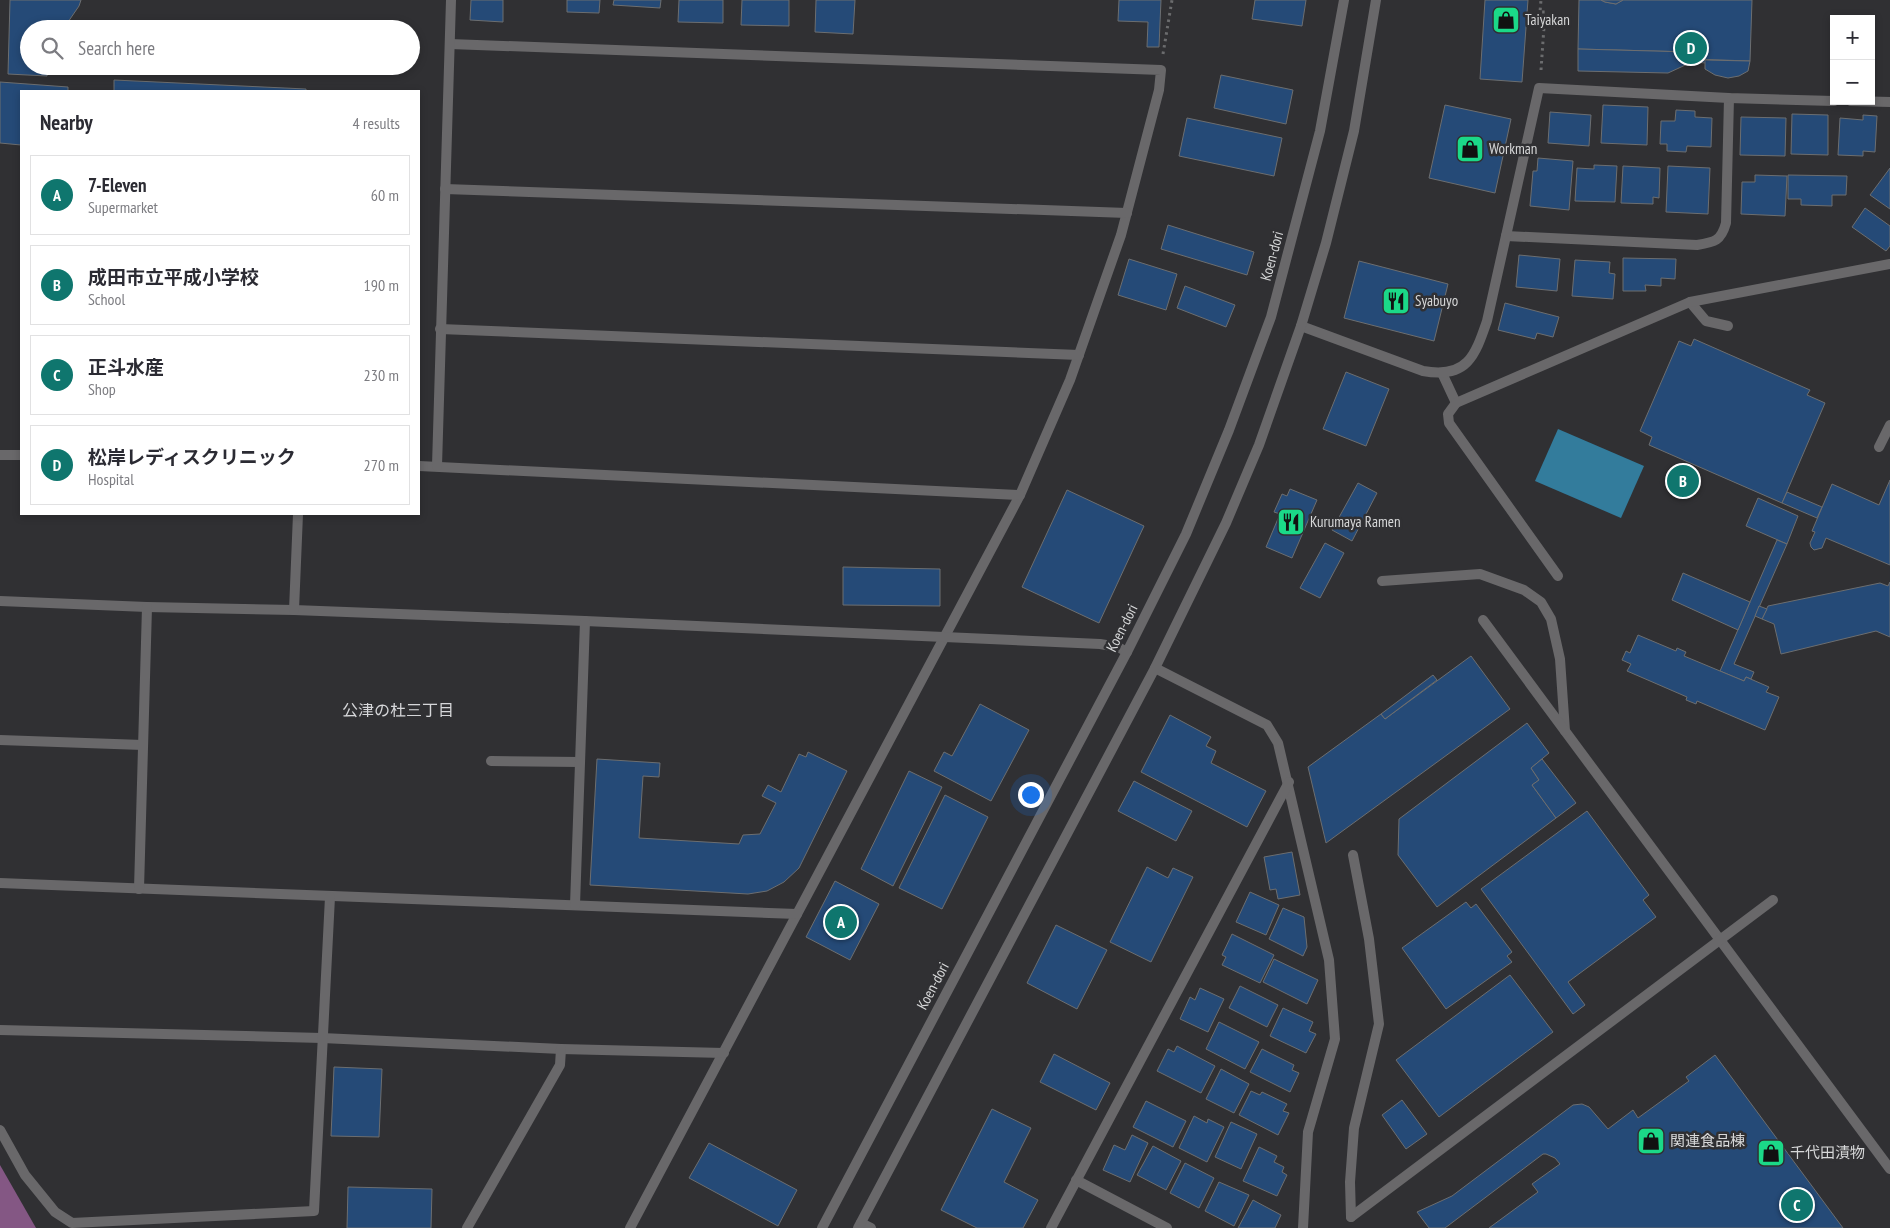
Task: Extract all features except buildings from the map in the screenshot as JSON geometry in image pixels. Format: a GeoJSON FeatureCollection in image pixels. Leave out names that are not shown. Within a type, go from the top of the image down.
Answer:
{"type":"FeatureCollection","features":[{"type":"Feature","properties":{"kind":"street"},"geometry":{"type":"LineString","coordinates":[[437,466],[451,0]]}},
{"type":"Feature","properties":{"kind":"street","name":"Koen-dori"},"geometry":{"type":"LineString","coordinates":[[822,1228],[1127,652],[1186,534],[1229,430],[1271,317],[1320,131],[1344,0]]}},
{"type":"Feature","properties":{"kind":"street"},"geometry":{"type":"LineString","coordinates":[[871,1228],[860,1225],[1155,668],[1229,514],[1259,445],[1301,326],[1326,244],[1354,131],[1376,0]]}},
{"type":"Feature","properties":{"kind":"street"},"geometry":{"type":"LineString","coordinates":[[450,44],[1161,70],[1159,90],[1127,213],[1079,355],[1020,495],[947,636],[630,1228]]}},
{"type":"Feature","properties":{"kind":"street"},"geometry":{"type":"LineString","coordinates":[[1301,326],[1423,371],[1442,373],[1454,371],[1467,363],[1477,350],[1487,321],[1539,88],[1729,98],[1830,101]]}},
{"type":"Feature","properties":{"kind":"street"},"geometry":{"type":"LineString","coordinates":[[1506,236],[1697,245],[1712,243],[1722,235],[1726,223],[1729,98]]}},
{"type":"Feature","properties":{"kind":"street"},"geometry":{"type":"LineString","coordinates":[[1875,102],[1890,102]]}},
{"type":"Feature","properties":{"kind":"street"},"geometry":{"type":"LineString","coordinates":[[446,189],[1127,213]]}},
{"type":"Feature","properties":{"kind":"street"},"geometry":{"type":"LineString","coordinates":[[1558,576],[1449,423],[1448,414],[1456,403],[1690,302],[1890,264]]}},
{"type":"Feature","properties":{"kind":"street"},"geometry":{"type":"LineString","coordinates":[[1690,302],[1706,321],[1728,326]]}},
{"type":"Feature","properties":{"kind":"street"},"geometry":{"type":"LineString","coordinates":[[440,329],[1079,355]]}},
{"type":"Feature","properties":{"kind":"street"},"geometry":{"type":"LineString","coordinates":[[1442,373],[1456,403]]}},
{"type":"Feature","properties":{"kind":"street"},"geometry":{"type":"LineString","coordinates":[[1879,447],[1890,425]]}},
{"type":"Feature","properties":{"kind":"street"},"geometry":{"type":"LineString","coordinates":[[0,455],[20,455]]}},
{"type":"Feature","properties":{"kind":"street"},"geometry":{"type":"LineString","coordinates":[[420,466],[1020,495]]}},
{"type":"Feature","properties":{"kind":"street"},"geometry":{"type":"LineString","coordinates":[[294,610],[298,515]]}},
{"type":"Feature","properties":{"kind":"street"},"geometry":{"type":"LineString","coordinates":[[1382,581],[1480,574],[1524,590],[1541,602],[1551,619],[1560,660],[1565,731]]}},
{"type":"Feature","properties":{"kind":"street"},"geometry":{"type":"LineString","coordinates":[[0,601],[294,610],[947,636],[1100,644],[1118,647],[1127,652]]}},
{"type":"Feature","properties":{"kind":"street"},"geometry":{"type":"LineString","coordinates":[[139,889],[147,607]]}},
{"type":"Feature","properties":{"kind":"street"},"geometry":{"type":"LineString","coordinates":[[1483,620],[1890,1169]]}},
{"type":"Feature","properties":{"kind":"street"},"geometry":{"type":"LineString","coordinates":[[575,905],[584,621]]}},
{"type":"Feature","properties":{"kind":"street"},"geometry":{"type":"LineString","coordinates":[[1155,668],[1267,725],[1278,743],[1329,960],[1335,1039],[1308,1132],[1303,1228]]}},
{"type":"Feature","properties":{"kind":"street"},"geometry":{"type":"LineString","coordinates":[[0,740],[143,745]]}},
{"type":"Feature","properties":{"kind":"street"},"geometry":{"type":"LineString","coordinates":[[491,760],[580,762]]}},
{"type":"Feature","properties":{"kind":"street"},"geometry":{"type":"LineString","coordinates":[[1051,1228],[1288,782]]}},
{"type":"Feature","properties":{"kind":"street"},"geometry":{"type":"LineString","coordinates":[[1353,855],[1369,939],[1380,1024],[1354,1128],[1350,1182],[1351,1217],[1773,900]]}},
{"type":"Feature","properties":{"kind":"street"},"geometry":{"type":"LineString","coordinates":[[0,883],[797,914]]}},
{"type":"Feature","properties":{"kind":"street"},"geometry":{"type":"LineString","coordinates":[[0,1130],[25,1175],[55,1212],[72,1223],[314,1211],[330,897]]}},
{"type":"Feature","properties":{"kind":"street"},"geometry":{"type":"LineString","coordinates":[[0,1030],[322,1038],[561,1049],[724,1053]]}},
{"type":"Feature","properties":{"kind":"street"},"geometry":{"type":"LineString","coordinates":[[467,1228],[560,1065],[561,1049]]}},
{"type":"Feature","properties":{"kind":"street"},"geometry":{"type":"LineString","coordinates":[[1076,1180],[1167,1228]]}},
{"type":"Feature","properties":{"kind":"path"},"geometry":{"type":"LineString","coordinates":[[1161,70],[1172,0]]}},
{"type":"Feature","properties":{"kind":"path"},"geometry":{"type":"LineString","coordinates":[[1539,88],[1545,12],[1540,12],[1541,0]]}},
{"type":"Feature","properties":{"kind":"shaded area"},"geometry":{"type":"Polygon","coordinates":[[[0,1165],[36,1228],[0,1228],[0,1165]]]}},
{"type":"Feature","properties":{"kind":"water"},"geometry":{"type":"Polygon","coordinates":[[[1558,429],[1644,466],[1621,518],[1535,481],[1558,429]]]}},
{"type":"Feature","properties":{"kind":"place","name":"Taiyakan"},"geometry":{"type":"Point","coordinates":[1506,20]}},
{"type":"Feature","properties":{"kind":"place","name":"松岸レディスクリニック"},"geometry":{"type":"Point","coordinates":[1691,48]}},
{"type":"Feature","properties":{"kind":"place","name":"Workman"},"geometry":{"type":"Point","coordinates":[1470,149]}},
{"type":"Feature","properties":{"kind":"place","name":"Syabuyo"},"geometry":{"type":"Point","coordinates":[1396,301]}},
{"type":"Feature","properties":{"kind":"place","name":"成田市立平成小学校"},"geometry":{"type":"Point","coordinates":[1683,481]}},
{"type":"Feature","properties":{"kind":"place","name":"Kurumaya Ramen"},"geometry":{"type":"Point","coordinates":[1291,522]}},
{"type":"Feature","properties":{"kind":"place","name":"7-Eleven"},"geometry":{"type":"Point","coordinates":[841,922]}},
{"type":"Feature","properties":{"kind":"place","name":"関連食品棟"},"geometry":{"type":"Point","coordinates":[1651,1141]}},
{"type":"Feature","properties":{"kind":"place","name":"千代田漬物"},"geometry":{"type":"Point","coordinates":[1771,1153]}},
{"type":"Feature","properties":{"kind":"place","name":"正斗水産"},"geometry":{"type":"Point","coordinates":[1797,1205]}},
{"type":"Feature","properties":{"kind":"district","name":"公津の杜三丁目"},"geometry":{"type":"Point","coordinates":[398,710]}}]}
